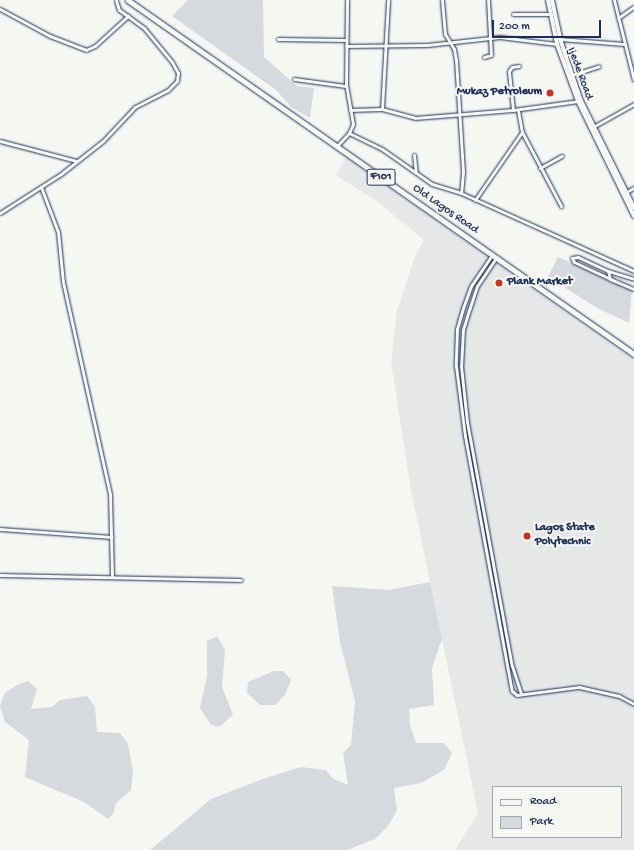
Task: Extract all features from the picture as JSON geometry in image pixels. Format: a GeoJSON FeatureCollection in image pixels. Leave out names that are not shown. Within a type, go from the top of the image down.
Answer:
{"type":"FeatureCollection","features":[{"type":"Feature","properties":{"kind":"main road","name":"Old Lagos Road"},"geometry":{"type":"LineString","coordinates":[[128,0],[634,354]]}},
{"type":"Feature","properties":{"kind":"main road","name":"Ijede Road"},"geometry":{"type":"LineString","coordinates":[[548,0],[557,44],[578,101],[603,150]]}},
{"type":"Feature","properties":{"kind":"main road","name":"Ijede Road"},"geometry":{"type":"LineString","coordinates":[[552,0],[560,39],[572,75],[603,150]]}},
{"type":"Feature","properties":{"kind":"main road"},"geometry":{"type":"LineString","coordinates":[[603,150],[634,208]]}},
{"type":"Feature","properties":{"kind":"main road"},"geometry":{"type":"LineString","coordinates":[[603,150],[634,216]]}},
{"type":"Feature","properties":{"kind":"street"},"geometry":{"type":"LineString","coordinates":[[0,213],[41,187],[108,137],[135,107],[168,90],[178,78],[176,68],[151,36],[119,10],[116,0]]}},
{"type":"Feature","properties":{"kind":"street"},"geometry":{"type":"LineString","coordinates":[[337,146],[349,133],[352,124],[346,86],[347,0]]}},
{"type":"Feature","properties":{"kind":"street"},"geometry":{"type":"LineString","coordinates":[[382,109],[388,46],[388,0]]}},
{"type":"Feature","properties":{"kind":"street"},"geometry":{"type":"LineString","coordinates":[[442,0],[448,41],[455,53],[463,172],[461,193]]}},
{"type":"Feature","properties":{"kind":"street"},"geometry":{"type":"LineString","coordinates":[[484,57],[491,55],[488,0]]}},
{"type":"Feature","properties":{"kind":"street"},"geometry":{"type":"LineString","coordinates":[[614,0],[634,80]]}},
{"type":"Feature","properties":{"kind":"street"},"geometry":{"type":"LineString","coordinates":[[618,18],[634,7]]}},
{"type":"Feature","properties":{"kind":"street"},"geometry":{"type":"LineString","coordinates":[[0,8],[50,36],[86,50],[95,46],[128,16]]}},
{"type":"Feature","properties":{"kind":"street"},"geometry":{"type":"LineString","coordinates":[[513,14],[550,14]]}},
{"type":"Feature","properties":{"kind":"street"},"geometry":{"type":"LineString","coordinates":[[346,46],[427,45],[448,41],[490,38],[557,44]]}},
{"type":"Feature","properties":{"kind":"street"},"geometry":{"type":"LineString","coordinates":[[278,39],[346,40]]}},
{"type":"Feature","properties":{"kind":"street"},"geometry":{"type":"LineString","coordinates":[[560,39],[624,44]]}},
{"type":"Feature","properties":{"kind":"street"},"geometry":{"type":"LineString","coordinates":[[513,110],[510,71],[512,67],[519,66]]}},
{"type":"Feature","properties":{"kind":"street"},"geometry":{"type":"LineString","coordinates":[[572,75],[599,66]]}},
{"type":"Feature","properties":{"kind":"street"},"geometry":{"type":"LineString","coordinates":[[294,80],[346,86]]}},
{"type":"Feature","properties":{"kind":"street"},"geometry":{"type":"LineString","coordinates":[[350,110],[382,109],[409,117],[518,110],[578,101]]}},
{"type":"Feature","properties":{"kind":"street"},"geometry":{"type":"LineString","coordinates":[[593,127],[634,104]]}},
{"type":"Feature","properties":{"kind":"street"},"geometry":{"type":"LineString","coordinates":[[518,110],[522,132],[561,206]]}},
{"type":"Feature","properties":{"kind":"street"},"geometry":{"type":"LineString","coordinates":[[475,200],[522,132]]}},
{"type":"Feature","properties":{"kind":"street"},"geometry":{"type":"LineString","coordinates":[[349,133],[382,149],[432,184],[461,193],[634,271]]}},
{"type":"Feature","properties":{"kind":"street"},"geometry":{"type":"LineString","coordinates":[[0,141],[76,161]]}},
{"type":"Feature","properties":{"kind":"street"},"geometry":{"type":"LineString","coordinates":[[414,155],[416,173]]}},
{"type":"Feature","properties":{"kind":"street"},"geometry":{"type":"LineString","coordinates":[[540,168],[562,156]]}},
{"type":"Feature","properties":{"kind":"street"},"geometry":{"type":"LineString","coordinates":[[41,187],[58,232],[63,282],[110,494],[112,577]]}},
{"type":"Feature","properties":{"kind":"street"},"geometry":{"type":"LineString","coordinates":[[626,192],[634,188]]}},
{"type":"Feature","properties":{"kind":"street"},"geometry":{"type":"LineString","coordinates":[[494,257],[471,286],[463,308],[457,329],[456,366],[465,436],[512,691],[521,694],[579,687],[613,694],[634,704]]}},
{"type":"Feature","properties":{"kind":"street"},"geometry":{"type":"LineString","coordinates":[[494,257],[477,286],[462,330],[461,366],[467,422],[512,666],[521,694]]}},
{"type":"Feature","properties":{"kind":"street"},"geometry":{"type":"LineString","coordinates":[[634,279],[608,271],[578,257],[572,258],[574,262],[634,289]]}},
{"type":"Feature","properties":{"kind":"street"},"geometry":{"type":"LineString","coordinates":[[608,271],[610,279]]}},
{"type":"Feature","properties":{"kind":"street"},"geometry":{"type":"LineString","coordinates":[[0,529],[112,537]]}},
{"type":"Feature","properties":{"kind":"street"},"geometry":{"type":"LineString","coordinates":[[0,575],[242,580]]}},
{"type":"Feature","properties":{"kind":"shaded area","name":"Lagos State Polytechnic"},"geometry":{"type":"Polygon","coordinates":[[[346,157],[634,359],[634,850],[455,850],[478,813],[411,490],[391,362],[397,310],[416,254],[424,240],[378,202],[336,175],[346,157]]]}},
{"type":"Feature","properties":{"kind":"green space"},"geometry":{"type":"Polygon","coordinates":[[[188,0],[263,0],[264,57],[297,86],[314,88],[310,118],[291,107],[276,90],[172,16],[188,0]]]}},
{"type":"Feature","properties":{"kind":"green space"},"geometry":{"type":"Polygon","coordinates":[[[558,257],[632,290],[629,323],[597,308],[548,277],[558,257]]]}},
{"type":"Feature","properties":{"kind":"green space"},"geometry":{"type":"Polygon","coordinates":[[[430,582],[442,639],[432,668],[434,705],[409,709],[410,725],[416,743],[444,743],[452,753],[444,770],[421,783],[394,788],[397,810],[388,826],[375,839],[347,850],[150,850],[211,799],[266,778],[301,767],[326,770],[332,778],[348,785],[343,753],[351,745],[355,701],[340,642],[332,586],[389,590],[430,582]]]}},
{"type":"Feature","properties":{"kind":"green space"},"geometry":{"type":"Polygon","coordinates":[[[217,636],[225,650],[222,686],[233,715],[219,727],[211,725],[200,708],[207,676],[207,641],[217,636]]]}},
{"type":"Feature","properties":{"kind":"green space"},"geometry":{"type":"Polygon","coordinates":[[[274,671],[283,671],[291,680],[285,695],[275,705],[260,705],[247,693],[248,682],[274,671]]]}},
{"type":"Feature","properties":{"kind":"green space"},"geometry":{"type":"Polygon","coordinates":[[[28,681],[37,689],[31,709],[52,707],[60,700],[87,696],[95,707],[97,732],[120,733],[128,744],[133,771],[131,790],[116,803],[113,814],[108,819],[84,802],[25,777],[29,740],[5,722],[0,706],[5,693],[17,685],[28,681]]]}},
{"type":"Feature","properties":{"kind":"place","name":"Mukaz Petroleum"},"geometry":{"type":"Point","coordinates":[550,93]}},
{"type":"Feature","properties":{"kind":"place","name":"Plank Market"},"geometry":{"type":"Point","coordinates":[499,283]}},
{"type":"Feature","properties":{"kind":"place","name":"Lagos State Polytechnic"},"geometry":{"type":"Point","coordinates":[527,536]}}]}
